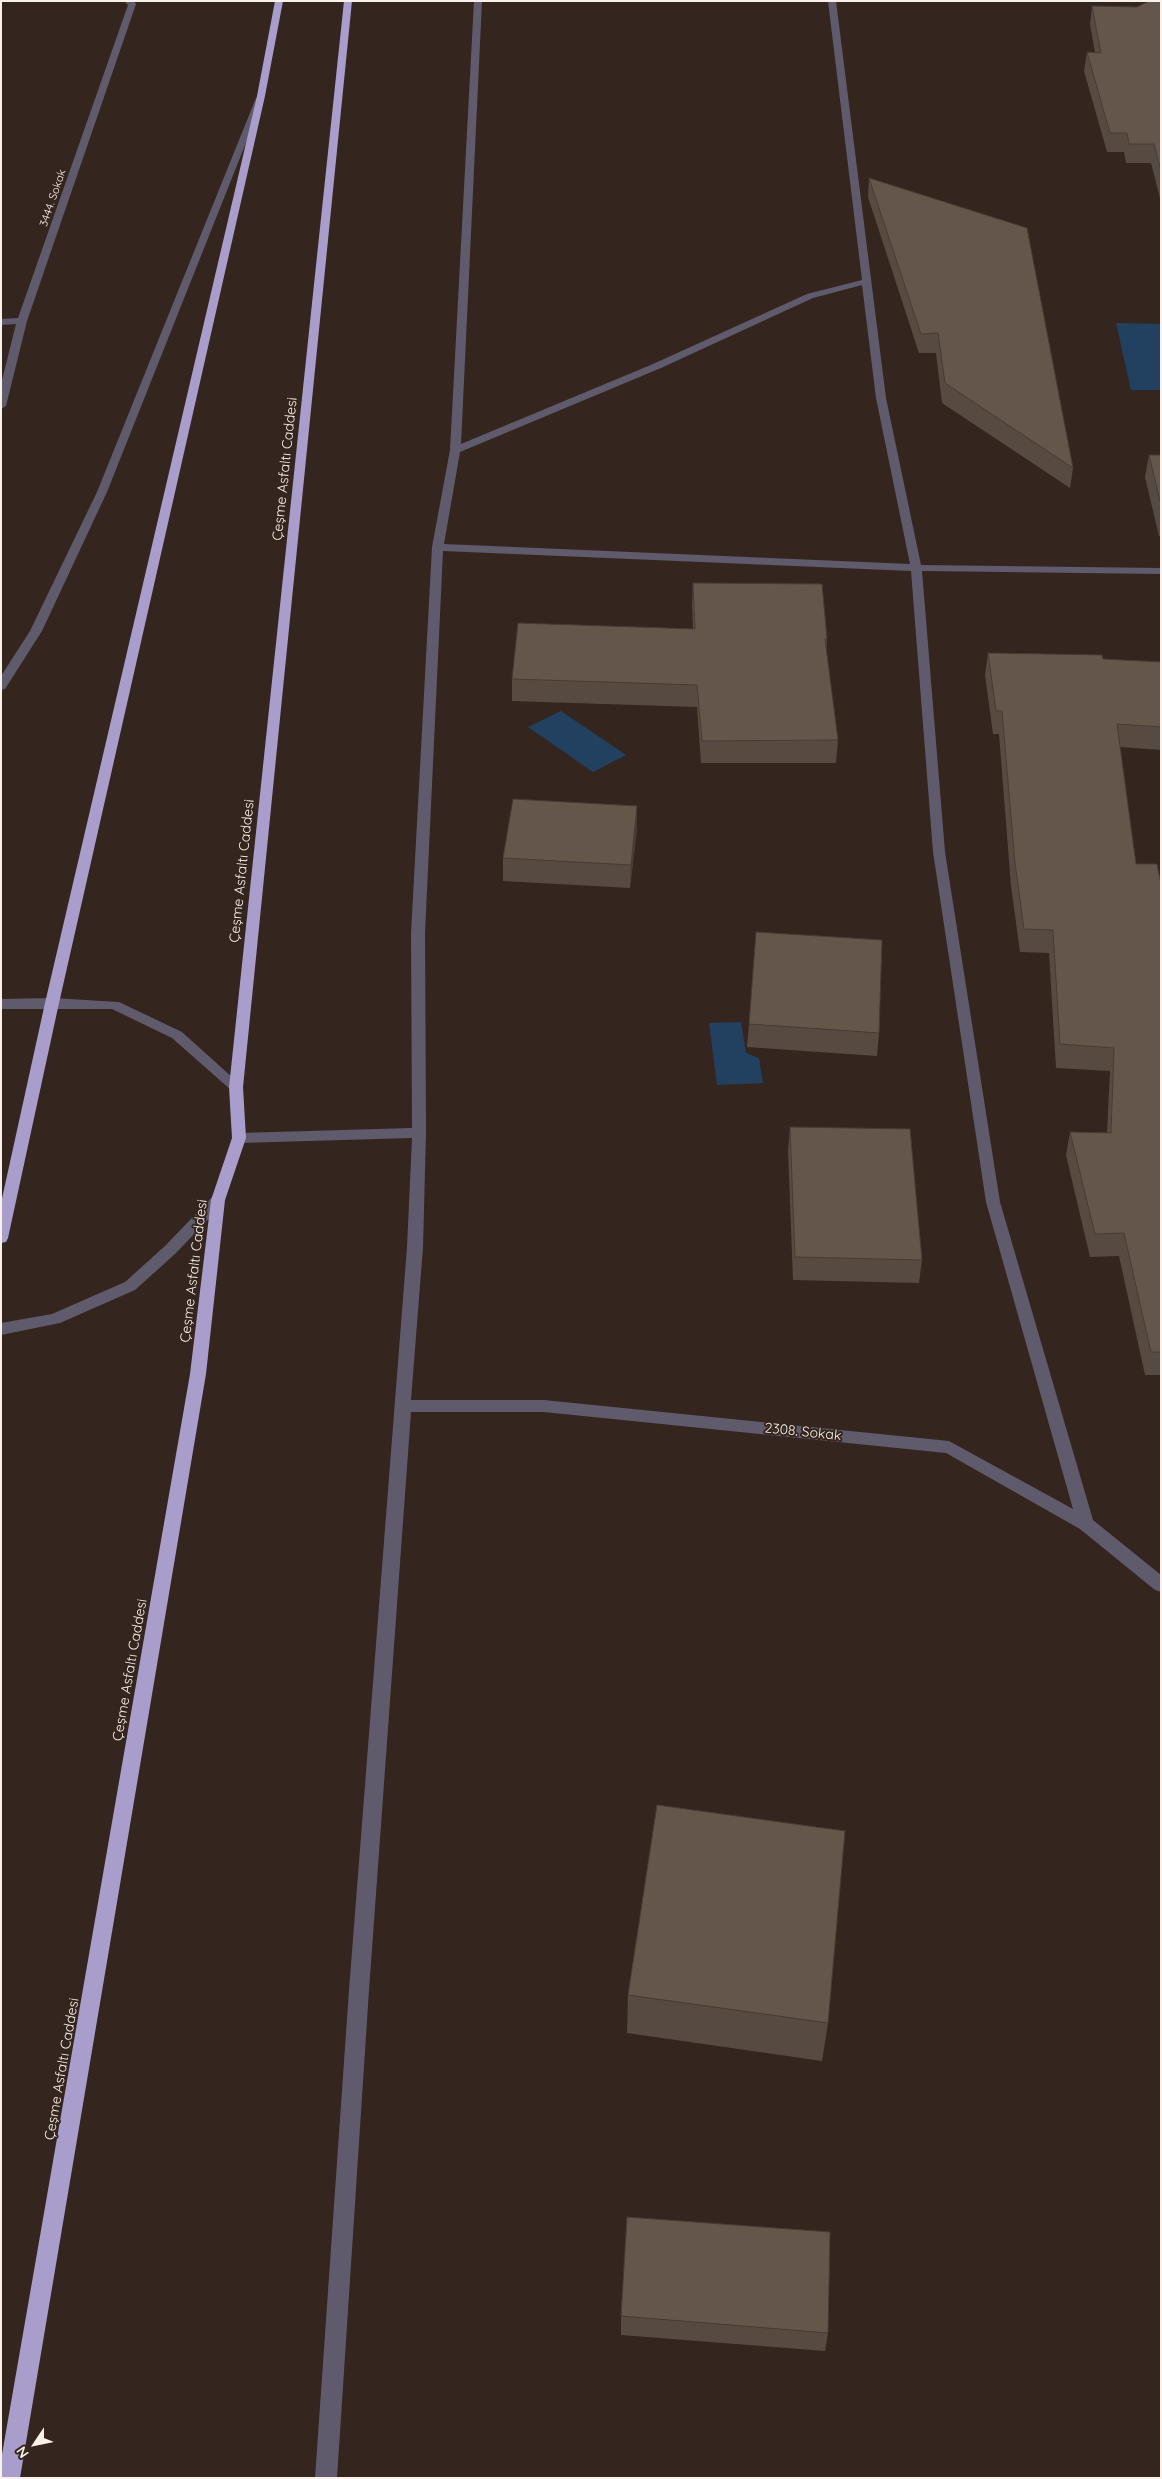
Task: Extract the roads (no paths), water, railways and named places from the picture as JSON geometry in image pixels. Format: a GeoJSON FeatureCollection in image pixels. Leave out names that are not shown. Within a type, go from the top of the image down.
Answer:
{"type":"FeatureCollection","features":[{"type":"Feature","properties":{"kind":"highway"},"geometry":{"type":"LineString","coordinates":[[1,1238],[52,1003],[261,96],[278,1]]}},
{"type":"Feature","properties":{"kind":"highway","name":"Çeşme Asfaltı Caddesi"},"geometry":{"type":"LineString","coordinates":[[9,2478],[198,1374],[218,1200],[239,1138],[236,1087],[348,1]]}},
{"type":"Feature","properties":{"kind":"street","name":"3444. Sokak"},"geometry":{"type":"LineString","coordinates":[[1,406],[22,321],[132,4],[128,1]]}},
{"type":"Feature","properties":{"kind":"street"},"geometry":{"type":"LineString","coordinates":[[326,2478],[360,1971],[415,1247],[419,1133],[418,933],[438,546],[455,450],[478,1]]}},
{"type":"Feature","properties":{"kind":"street"},"geometry":{"type":"LineString","coordinates":[[832,1],[868,280],[881,398],[916,568],[939,852],[992,1202],[1086,1524]]}},
{"type":"Feature","properties":{"kind":"street"},"geometry":{"type":"LineString","coordinates":[[1,686],[36,631],[102,492],[261,96]]}},
{"type":"Feature","properties":{"kind":"street"},"geometry":{"type":"LineString","coordinates":[[455,450],[657,366],[810,296],[868,280]]}},
{"type":"Feature","properties":{"kind":"street"},"geometry":{"type":"LineString","coordinates":[[1,322],[22,321]]}},
{"type":"Feature","properties":{"kind":"street"},"geometry":{"type":"LineString","coordinates":[[438,546],[916,568],[1161,571]]}},
{"type":"Feature","properties":{"kind":"street"},"geometry":{"type":"LineString","coordinates":[[1,1004],[114,1005],[178,1034],[236,1087]]}},
{"type":"Feature","properties":{"kind":"street"},"geometry":{"type":"LineString","coordinates":[[239,1138],[419,1133]]}},
{"type":"Feature","properties":{"kind":"street"},"geometry":{"type":"LineString","coordinates":[[1,1329],[55,1319],[130,1286],[170,1250],[218,1200]]}},
{"type":"Feature","properties":{"kind":"street","name":"2308. Sokak"},"geometry":{"type":"LineString","coordinates":[[404,1406],[544,1406],[949,1446],[1086,1524],[1161,1585]]}},
{"type":"Feature","properties":{"kind":"water"},"geometry":{"type":"Polygon","coordinates":[[[1116,323],[1161,324],[1161,390],[1131,390],[1116,323]]]}},
{"type":"Feature","properties":{"kind":"water"},"geometry":{"type":"Polygon","coordinates":[[[561,711],[626,755],[593,772],[528,727],[561,711]]]}},
{"type":"Feature","properties":{"kind":"water"},"geometry":{"type":"Polygon","coordinates":[[[741,1022],[746,1053],[759,1058],[763,1083],[717,1085],[709,1023],[741,1022]]]}}]}
